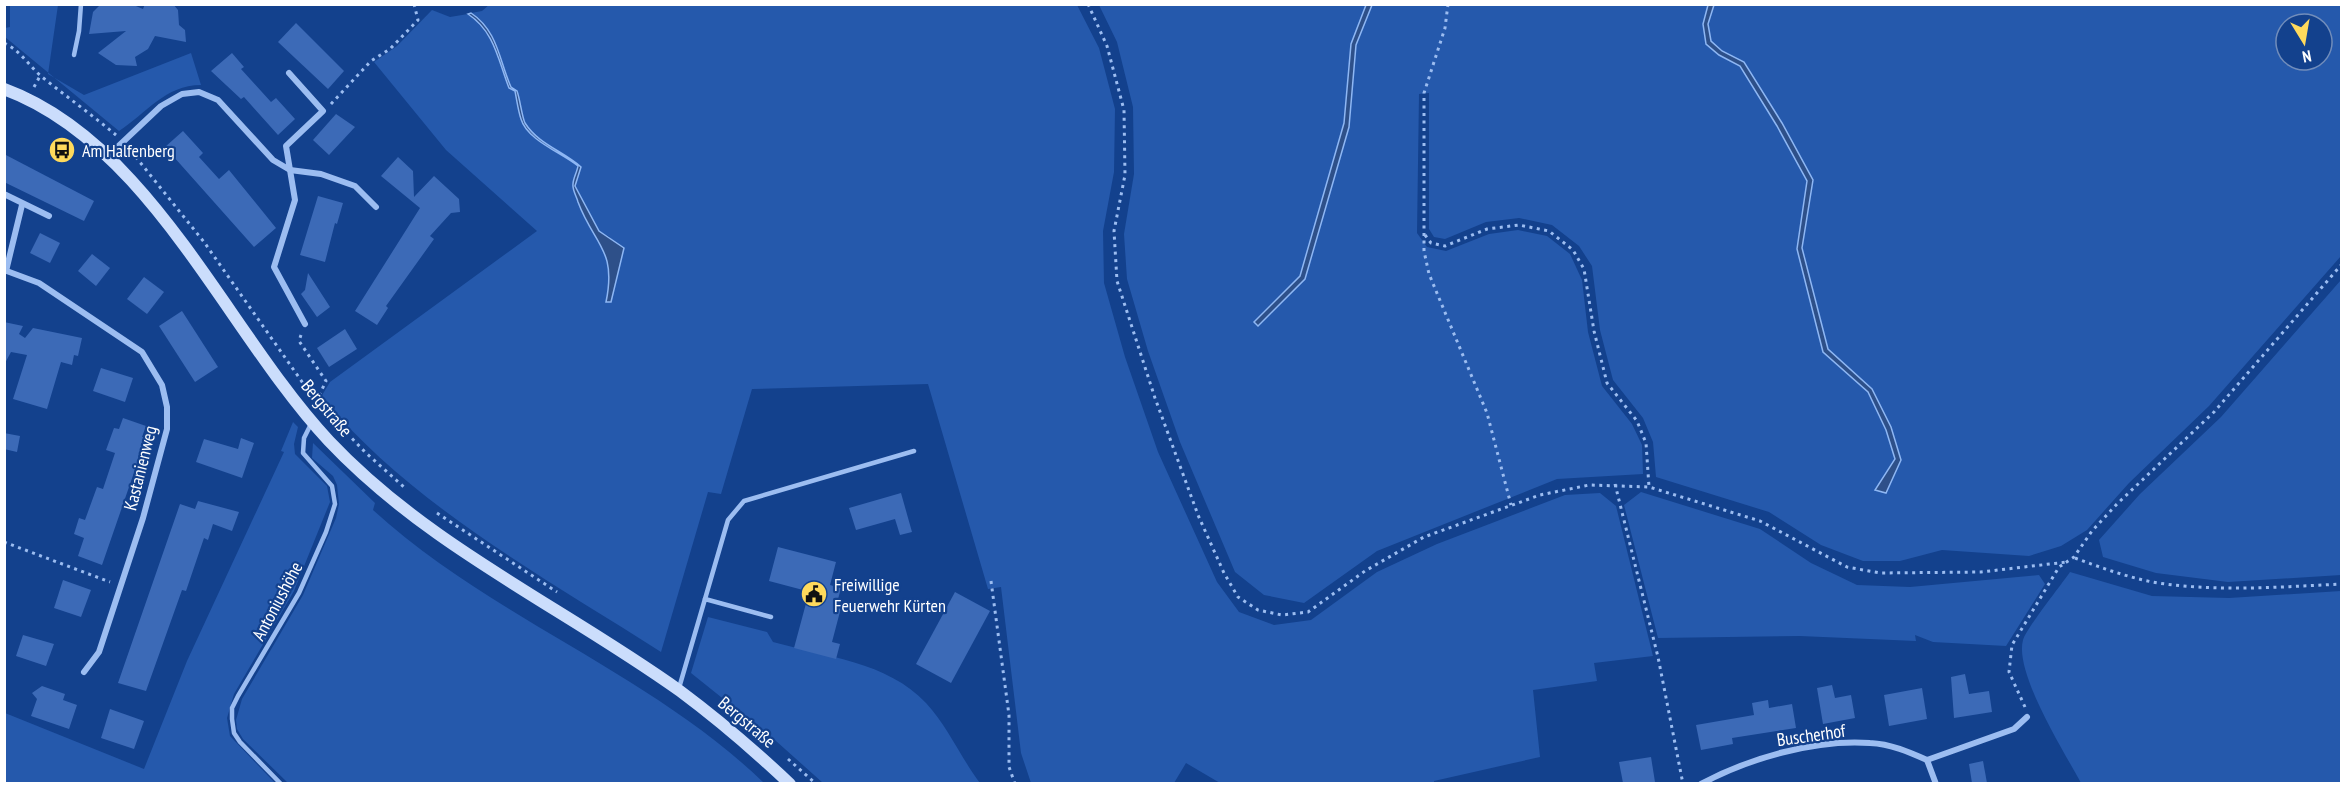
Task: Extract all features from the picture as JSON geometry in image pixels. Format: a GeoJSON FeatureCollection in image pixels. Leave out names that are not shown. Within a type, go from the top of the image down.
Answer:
{"type":"FeatureCollection","features":[{"type":"Feature","properties":{"kind":"main road","name":"Bergstraße"},"geometry":{"type":"LineString","coordinates":[[4,89],[29,98],[71,125],[107,157],[172,231],[312,421],[374,487],[426,528],[678,691],[732,732],[790,783]]}},
{"type":"Feature","properties":{"kind":"street"},"geometry":{"type":"LineString","coordinates":[[289,73],[323,111],[286,146],[295,200],[274,267],[304,324]]}},
{"type":"Feature","properties":{"kind":"street"},"geometry":{"type":"LineString","coordinates":[[107,157],[171,99],[199,92],[218,100],[273,160],[290,170],[321,174],[355,186],[376,207]]}},
{"type":"Feature","properties":{"kind":"street"},"geometry":{"type":"LineString","coordinates":[[4,194],[22,205],[49,216]]}},
{"type":"Feature","properties":{"kind":"street","name":"Kastanienweg"},"geometry":{"type":"LineString","coordinates":[[22,205],[5,271],[39,283],[142,352],[162,385],[167,429],[99,652],[84,672]]}},
{"type":"Feature","properties":{"kind":"street"},"geometry":{"type":"LineString","coordinates":[[1936,783],[1927,760],[2014,729],[2027,717]]}},
{"type":"Feature","properties":{"kind":"street","name":"Buscherhof"},"geometry":{"type":"LineString","coordinates":[[1701,783],[1739,766],[1812,747],[1870,743],[1899,748],[1927,760]]}},
{"type":"Feature","properties":{"kind":"lane"},"geometry":{"type":"LineString","coordinates":[[74,55],[81,4]]}},
{"type":"Feature","properties":{"kind":"lane","name":"Antoniushöhe"},"geometry":{"type":"LineString","coordinates":[[281,783],[254,758],[234,733],[232,708],[299,593],[326,532],[335,504],[332,486],[303,453],[304,438],[312,421]]}},
{"type":"Feature","properties":{"kind":"lane"},"geometry":{"type":"LineString","coordinates":[[678,691],[728,520],[744,501],[914,451]]}},
{"type":"Feature","properties":{"kind":"lane"},"geometry":{"type":"LineString","coordinates":[[705,599],[771,617]]}},
{"type":"Feature","properties":{"kind":"path"},"geometry":{"type":"LineString","coordinates":[[323,111],[371,61],[390,49],[418,21],[414,4]]}},
{"type":"Feature","properties":{"kind":"path"},"geometry":{"type":"LineString","coordinates":[[1088,4],[1107,46],[1124,110],[1125,175],[1114,231],[1117,281],[1155,398],[1198,515],[1224,573],[1238,597],[1258,610],[1282,615],[1308,612],[1365,571],[1424,537],[1511,505],[1565,489],[1615,484],[1649,487],[1760,521],[1847,567],[1880,573],[1981,572],[2067,562]]}},
{"type":"Feature","properties":{"kind":"path"},"geometry":{"type":"LineString","coordinates":[[1448,4],[1445,28],[1424,93],[1424,233],[1429,274],[1487,413],[1511,505]]}},
{"type":"Feature","properties":{"kind":"path"},"geometry":{"type":"LineString","coordinates":[[4,43],[14,48],[40,76],[84,108],[124,142],[204,242],[316,400],[364,452],[414,496]]}},
{"type":"Feature","properties":{"kind":"path"},"geometry":{"type":"LineString","coordinates":[[1424,233],[1431,243],[1445,246],[1487,229],[1518,225],[1549,231],[1574,250],[1584,269],[1594,331],[1607,383],[1637,421],[1646,443],[1649,487]]}},
{"type":"Feature","properties":{"kind":"path"},"geometry":{"type":"LineString","coordinates":[[2027,717],[2009,672],[2012,645],[2060,567],[2074,557],[2092,531],[2117,504],[2214,412],[2342,264]]}},
{"type":"Feature","properties":{"kind":"path"},"geometry":{"type":"LineString","coordinates":[[304,324],[299,341],[326,381],[316,400],[312,421]]}},
{"type":"Feature","properties":{"kind":"path"},"geometry":{"type":"LineString","coordinates":[[1615,484],[1658,657],[1683,783]]}},
{"type":"Feature","properties":{"kind":"path"},"geometry":{"type":"LineString","coordinates":[[433,510],[563,595]]}},
{"type":"Feature","properties":{"kind":"path"},"geometry":{"type":"LineString","coordinates":[[4,542],[121,586]]}},
{"type":"Feature","properties":{"kind":"path"},"geometry":{"type":"LineString","coordinates":[[2074,557],[2119,574],[2158,583],[2228,589],[2342,584]]}},
{"type":"Feature","properties":{"kind":"path"},"geometry":{"type":"LineString","coordinates":[[991,581],[1009,715],[1009,766],[1015,783]]}},
{"type":"Feature","properties":{"kind":"path"},"geometry":{"type":"LineString","coordinates":[[782,754],[816,783]]}},
{"type":"Feature","properties":{"kind":"shaded area"},"geometry":{"type":"Polygon","coordinates":[[[490,4],[1077,5],[1099,48],[1115,109],[1114,172],[1103,231],[1104,283],[1125,357],[1158,452],[1217,582],[1239,612],[1274,625],[1311,620],[1377,572],[1437,544],[1565,495],[1600,493],[1616,506],[1653,656],[1594,663],[1597,681],[1533,690],[1540,757],[1434,781],[1434,783],[1220,783],[1186,763],[1174,783],[1031,783],[1021,753],[1001,587],[988,589],[928,384],[752,389],[721,494],[708,492],[661,652],[525,566],[438,506],[358,437],[321,397],[330,382],[537,231],[446,150],[374,62],[397,46],[432,10],[450,17],[468,14],[477,21],[490,38],[509,88],[515,91],[520,116],[525,127],[537,140],[578,166],[573,189],[606,258],[609,284],[606,301],[611,301],[613,289],[610,237],[599,231],[575,186],[580,167],[544,142],[525,123],[517,91],[511,88],[497,47],[487,28],[471,13],[482,11],[490,4]]]}},
{"type":"Feature","properties":{"kind":"shaded area"},"geometry":{"type":"Polygon","coordinates":[[[10,5],[58,5],[48,73],[5,37],[5,28],[10,27],[10,5]]]}},
{"type":"Feature","properties":{"kind":"shaded area"},"geometry":{"type":"Polygon","coordinates":[[[1099,5],[1366,5],[1351,44],[1344,123],[1300,276],[1254,321],[1305,278],[1349,127],[1356,45],[1372,5],[1708,5],[1703,24],[1706,44],[1719,55],[1740,66],[1807,181],[1797,249],[1823,352],[1868,392],[1886,430],[1895,459],[1876,490],[1901,459],[1872,389],[1828,349],[1802,248],[1813,180],[1744,62],[1722,51],[1711,41],[1708,24],[1714,5],[2341,5],[2341,256],[2209,406],[2129,483],[2087,530],[2061,546],[2029,556],[1942,550],[1900,561],[1863,561],[1821,545],[1769,512],[1656,477],[1653,442],[1643,418],[1613,380],[1600,330],[1592,266],[1579,246],[1552,225],[1519,218],[1486,222],[1445,239],[1434,237],[1429,229],[1429,93],[1419,94],[1417,233],[1427,247],[1446,251],[1489,234],[1518,230],[1547,236],[1570,254],[1582,280],[1588,332],[1602,386],[1632,424],[1642,445],[1643,474],[1557,479],[1377,551],[1304,603],[1264,595],[1235,572],[1180,442],[1148,351],[1127,279],[1124,234],[1134,174],[1133,107],[1117,42],[1099,5]]]}},
{"type":"Feature","properties":{"kind":"shaded area"},"geometry":{"type":"Polygon","coordinates":[[[1366,5],[1372,5],[1356,45],[1349,127],[1305,279],[1258,326],[1254,322],[1300,276],[1344,123],[1351,44],[1366,5]]]}},
{"type":"Feature","properties":{"kind":"shaded area"},"geometry":{"type":"Polygon","coordinates":[[[1708,5],[1714,5],[1708,24],[1711,41],[1722,51],[1744,62],[1782,123],[1813,180],[1802,248],[1828,349],[1872,389],[1891,427],[1901,460],[1886,493],[1875,490],[1895,459],[1886,430],[1868,392],[1823,352],[1797,249],[1807,181],[1740,66],[1719,55],[1706,44],[1703,24],[1708,5]]]}},
{"type":"Feature","properties":{"kind":"shaded area"},"geometry":{"type":"Polygon","coordinates":[[[471,13],[487,28],[497,47],[511,87],[517,91],[525,123],[544,142],[581,167],[575,186],[599,231],[624,248],[611,302],[606,302],[609,270],[606,258],[573,189],[578,166],[537,140],[525,127],[520,116],[515,91],[509,88],[490,38],[477,21],[468,14],[471,13]]]}},
{"type":"Feature","properties":{"kind":"shaded area"},"geometry":{"type":"Polygon","coordinates":[[[191,53],[201,85],[188,86],[167,95],[119,131],[54,78],[84,95],[191,53]]]}},
{"type":"Feature","properties":{"kind":"shaded area"},"geometry":{"type":"Polygon","coordinates":[[[2341,280],[2341,575],[2228,582],[2156,573],[2103,557],[2099,540],[2140,494],[2221,417],[2341,280]]]}},
{"type":"Feature","properties":{"kind":"shaded area"},"geometry":{"type":"Polygon","coordinates":[[[293,422],[298,427],[294,444],[295,454],[327,486],[330,502],[294,591],[234,694],[227,718],[230,736],[275,783],[5,783],[5,713],[144,769],[187,661],[284,452],[281,451],[293,422]]]}},
{"type":"Feature","properties":{"kind":"shaded area"},"geometry":{"type":"Polygon","coordinates":[[[313,443],[375,503],[373,510],[419,548],[518,615],[621,676],[671,709],[719,744],[764,783],[288,783],[243,739],[237,729],[236,720],[242,699],[303,595],[336,518],[339,504],[337,485],[333,476],[312,458],[313,443]]]}},
{"type":"Feature","properties":{"kind":"shaded area"},"geometry":{"type":"Polygon","coordinates":[[[1641,492],[1760,529],[1811,563],[1857,585],[1910,587],[2039,575],[2045,584],[2006,646],[1933,642],[1915,635],[1916,641],[1800,636],[1658,638],[1624,505],[1641,492]]]}},
{"type":"Feature","properties":{"kind":"shaded area"},"geometry":{"type":"Polygon","coordinates":[[[2070,572],[2152,596],[2229,598],[2341,591],[2341,783],[2081,783],[2033,692],[2022,654],[2026,634],[2070,572]]]}},
{"type":"Feature","properties":{"kind":"shaded area"},"geometry":{"type":"Polygon","coordinates":[[[708,617],[767,632],[773,642],[854,662],[893,678],[911,689],[934,712],[980,783],[823,783],[776,741],[691,673],[708,617]]]}},
{"type":"Feature","properties":{"kind":"building"},"geometry":{"type":"Polygon","coordinates":[[[101,4],[131,4],[143,9],[145,4],[173,4],[178,10],[179,25],[185,30],[186,42],[155,36],[148,49],[135,57],[137,66],[116,65],[98,53],[126,31],[89,34],[93,12],[101,4]]]}},
{"type":"Feature","properties":{"kind":"building"},"geometry":{"type":"Polygon","coordinates":[[[296,23],[344,71],[328,89],[278,42],[296,23]]]}},
{"type":"Feature","properties":{"kind":"building"},"geometry":{"type":"Polygon","coordinates":[[[232,53],[244,67],[241,69],[271,102],[276,98],[295,119],[278,135],[244,97],[241,99],[211,71],[232,53]]]}},
{"type":"Feature","properties":{"kind":"building"},"geometry":{"type":"Polygon","coordinates":[[[336,114],[355,127],[329,155],[313,140],[336,114]]]}},
{"type":"Feature","properties":{"kind":"building"},"geometry":{"type":"Polygon","coordinates":[[[183,131],[203,153],[199,157],[219,179],[229,170],[276,228],[254,247],[165,147],[183,131]]]}},
{"type":"Feature","properties":{"kind":"building"},"geometry":{"type":"Polygon","coordinates":[[[4,154],[94,201],[84,221],[4,182],[4,154]]]}},
{"type":"Feature","properties":{"kind":"building"},"geometry":{"type":"Polygon","coordinates":[[[398,157],[413,171],[414,197],[434,176],[459,199],[460,212],[451,213],[430,236],[434,239],[386,306],[388,308],[377,325],[355,311],[420,208],[381,176],[398,157]]]}},
{"type":"Feature","properties":{"kind":"building"},"geometry":{"type":"Polygon","coordinates":[[[318,196],[343,203],[337,224],[335,223],[325,262],[300,255],[318,196]]]}},
{"type":"Feature","properties":{"kind":"building"},"geometry":{"type":"Polygon","coordinates":[[[40,233],[60,243],[50,263],[30,253],[40,233]]]}},
{"type":"Feature","properties":{"kind":"building"},"geometry":{"type":"Polygon","coordinates":[[[92,254],[110,268],[96,286],[78,271],[92,254]]]}},
{"type":"Feature","properties":{"kind":"building"},"geometry":{"type":"Polygon","coordinates":[[[308,273],[330,307],[317,317],[301,294],[305,290],[308,273]]]}},
{"type":"Feature","properties":{"kind":"building"},"geometry":{"type":"Polygon","coordinates":[[[144,277],[164,292],[147,314],[127,299],[144,277]]]}},
{"type":"Feature","properties":{"kind":"building"},"geometry":{"type":"Polygon","coordinates":[[[182,311],[218,367],[195,382],[159,326],[182,311]]]}},
{"type":"Feature","properties":{"kind":"building"},"geometry":{"type":"Polygon","coordinates":[[[4,322],[23,326],[19,334],[25,338],[33,328],[82,338],[78,356],[74,355],[72,365],[61,362],[47,409],[13,399],[27,355],[11,352],[4,365],[4,322]]]}},
{"type":"Feature","properties":{"kind":"building"},"geometry":{"type":"Polygon","coordinates":[[[345,329],[357,349],[329,367],[317,348],[345,329]]]}},
{"type":"Feature","properties":{"kind":"building"},"geometry":{"type":"Polygon","coordinates":[[[101,368],[133,378],[125,402],[93,391],[101,368]]]}},
{"type":"Feature","properties":{"kind":"building"},"geometry":{"type":"Polygon","coordinates":[[[123,418],[146,426],[142,437],[146,438],[102,565],[78,556],[84,538],[74,534],[79,518],[85,520],[97,487],[103,489],[115,453],[106,450],[114,428],[119,429],[123,418]]]}},
{"type":"Feature","properties":{"kind":"building"},"geometry":{"type":"Polygon","coordinates":[[[4,433],[20,436],[17,452],[4,449],[4,433]]]}},
{"type":"Feature","properties":{"kind":"building"},"geometry":{"type":"Polygon","coordinates":[[[241,438],[254,443],[242,478],[196,462],[204,439],[238,449],[241,438]]]}},
{"type":"Feature","properties":{"kind":"building"},"geometry":{"type":"Polygon","coordinates":[[[901,493],[912,532],[900,535],[895,519],[856,530],[849,508],[901,493]]]}},
{"type":"Feature","properties":{"kind":"building"},"geometry":{"type":"Polygon","coordinates":[[[198,501],[239,512],[232,531],[213,524],[208,540],[204,538],[186,591],[182,590],[146,691],[118,683],[180,504],[195,509],[198,501]]]}},
{"type":"Feature","properties":{"kind":"building"},"geometry":{"type":"Polygon","coordinates":[[[778,547],[836,562],[830,585],[841,588],[837,603],[842,604],[832,642],[840,644],[836,659],[794,648],[808,596],[802,594],[803,590],[769,581],[778,547]]]}},
{"type":"Feature","properties":{"kind":"building"},"geometry":{"type":"Polygon","coordinates":[[[63,580],[91,590],[81,617],[54,608],[63,580]]]}},
{"type":"Feature","properties":{"kind":"building"},"geometry":{"type":"Polygon","coordinates":[[[955,592],[990,611],[951,683],[916,664],[955,592]]]}},
{"type":"Feature","properties":{"kind":"building"},"geometry":{"type":"Polygon","coordinates":[[[23,635],[54,644],[46,666],[16,656],[23,635]]]}},
{"type":"Feature","properties":{"kind":"building"},"geometry":{"type":"Polygon","coordinates":[[[1965,674],[1969,694],[1989,691],[1992,712],[1954,718],[1951,677],[1965,674]]]}},
{"type":"Feature","properties":{"kind":"building"},"geometry":{"type":"Polygon","coordinates":[[[1832,685],[1835,698],[1851,695],[1855,718],[1823,724],[1817,688],[1832,685]]]}},
{"type":"Feature","properties":{"kind":"building"},"geometry":{"type":"Polygon","coordinates":[[[42,686],[65,694],[63,700],[77,705],[69,729],[31,716],[37,699],[32,693],[42,686]]]}},
{"type":"Feature","properties":{"kind":"building"},"geometry":{"type":"Polygon","coordinates":[[[1922,688],[1927,719],[1889,726],[1884,695],[1922,688]]]}},
{"type":"Feature","properties":{"kind":"building"},"geometry":{"type":"Polygon","coordinates":[[[1768,700],[1769,708],[1792,704],[1796,728],[1732,738],[1733,744],[1701,750],[1696,725],[1754,715],[1752,703],[1768,700]]]}},
{"type":"Feature","properties":{"kind":"building"},"geometry":{"type":"Polygon","coordinates":[[[110,709],[144,721],[134,749],[101,738],[110,709]]]}},
{"type":"Feature","properties":{"kind":"building"},"geometry":{"type":"Polygon","coordinates":[[[1651,757],[1655,782],[1623,783],[1619,762],[1651,757]]]}},
{"type":"Feature","properties":{"kind":"building"},"geometry":{"type":"Polygon","coordinates":[[[1983,761],[1987,783],[1972,783],[1969,764],[1983,761]]]}},
{"type":"Feature","properties":{"kind":"place","name":"Am Halfenberg"},"geometry":{"type":"Point","coordinates":[62,150]}},
{"type":"Feature","properties":{"kind":"place","name":"Freiwillige Feuerwehr Kürten"},"geometry":{"type":"Point","coordinates":[814,594]}}]}
